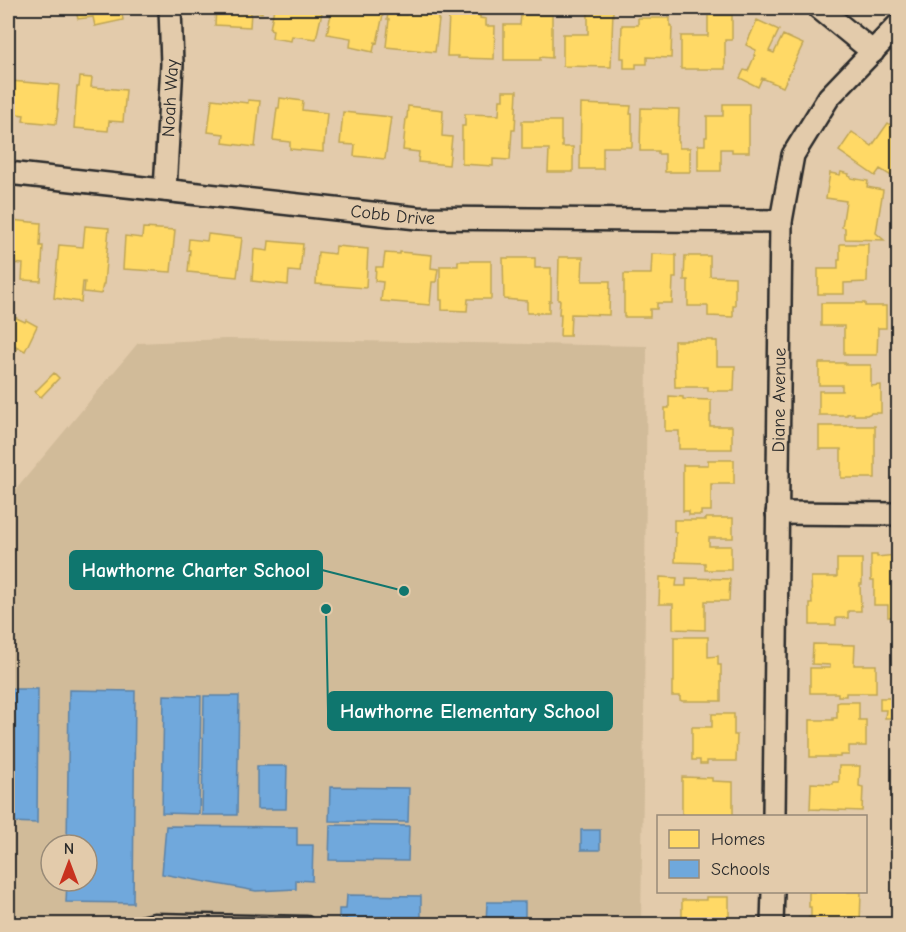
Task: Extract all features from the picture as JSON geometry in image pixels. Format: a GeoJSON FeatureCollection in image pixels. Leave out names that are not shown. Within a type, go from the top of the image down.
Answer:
{"type":"FeatureCollection","features":[{"type":"Feature","properties":{"kind":"street","name":"Noah Way"},"geometry":{"type":"LineString","coordinates":[[165,190],[172,64],[170,8]]}},
{"type":"Feature","properties":{"kind":"street"},"geometry":{"type":"LineString","coordinates":[[819,8],[873,52]]}},
{"type":"Feature","properties":{"kind":"street","name":"Diane Avenue"},"geometry":{"type":"LineString","coordinates":[[774,815],[781,221],[793,155],[829,97],[898,25]]}},
{"type":"Feature","properties":{"kind":"street","name":"Cobb Drive"},"geometry":{"type":"LineString","coordinates":[[8,173],[417,218],[781,221]]}},
{"type":"Feature","properties":{"kind":"street"},"geometry":{"type":"LineString","coordinates":[[777,513],[898,514]]}},
{"type":"Feature","properties":{"kind":"street"},"geometry":{"type":"LineString","coordinates":[[772,924],[773,893]]}},
{"type":"Feature","properties":{"kind":"lane"},"geometry":{"type":"LineString","coordinates":[[134,924],[154,919],[307,922],[307,924]]}},
{"type":"Feature","properties":{"kind":"shaded area"},"geometry":{"type":"Polygon","coordinates":[[[226,339],[647,346],[641,924],[8,924],[8,499],[138,343],[226,339]]]}},
{"type":"Feature","properties":{"kind":"building: Homes"},"geometry":{"type":"Polygon","coordinates":[[[75,8],[121,8],[123,20],[95,26],[93,17],[78,19],[75,8]]]}},
{"type":"Feature","properties":{"kind":"building: Homes"},"geometry":{"type":"Polygon","coordinates":[[[216,8],[262,8],[262,13],[251,12],[250,27],[215,25],[216,8]]]}},
{"type":"Feature","properties":{"kind":"building: Homes"},"geometry":{"type":"Polygon","coordinates":[[[274,8],[323,8],[316,39],[292,36],[291,41],[272,38],[273,30],[270,29],[274,8]]]}},
{"type":"Feature","properties":{"kind":"building: Homes"},"geometry":{"type":"Polygon","coordinates":[[[332,8],[384,10],[373,52],[350,47],[351,38],[327,34],[332,8]]]}},
{"type":"Feature","properties":{"kind":"building: Homes"},"geometry":{"type":"Polygon","coordinates":[[[406,9],[438,13],[435,52],[386,47],[388,14],[406,15],[406,9]]]}},
{"type":"Feature","properties":{"kind":"building: Homes"},"geometry":{"type":"Polygon","coordinates":[[[588,11],[613,11],[611,67],[563,66],[563,34],[588,34],[588,11]]]}},
{"type":"Feature","properties":{"kind":"building: Homes"},"geometry":{"type":"Polygon","coordinates":[[[449,14],[480,15],[480,18],[486,19],[486,26],[495,26],[494,59],[447,56],[449,14]]]}},
{"type":"Feature","properties":{"kind":"building: Homes"},"geometry":{"type":"Polygon","coordinates":[[[521,15],[552,15],[552,58],[504,60],[504,25],[520,25],[521,15]]]}},
{"type":"Feature","properties":{"kind":"building: Homes"},"geometry":{"type":"Polygon","coordinates":[[[708,15],[732,15],[732,40],[725,40],[725,69],[681,69],[681,36],[708,36],[708,15]]]}},
{"type":"Feature","properties":{"kind":"building: Homes"},"geometry":{"type":"Polygon","coordinates":[[[638,18],[670,18],[671,58],[647,57],[647,64],[636,64],[636,68],[624,68],[624,58],[621,58],[622,25],[638,25],[638,18]]]}},
{"type":"Feature","properties":{"kind":"building: Homes"},"geometry":{"type":"Polygon","coordinates":[[[757,20],[779,30],[769,51],[774,53],[783,35],[803,44],[783,87],[762,78],[758,87],[740,78],[744,70],[748,71],[755,55],[756,50],[746,45],[757,20]]]}},
{"type":"Feature","properties":{"kind":"building: Homes"},"geometry":{"type":"Polygon","coordinates":[[[80,77],[92,78],[91,87],[126,90],[123,122],[109,121],[108,131],[74,128],[77,87],[79,87],[80,77]]]}},
{"type":"Feature","properties":{"kind":"building: Homes"},"geometry":{"type":"Polygon","coordinates":[[[10,81],[59,85],[56,124],[23,121],[24,115],[8,113],[10,81]]]}},
{"type":"Feature","properties":{"kind":"building: Homes"},"geometry":{"type":"Polygon","coordinates":[[[503,91],[517,91],[515,130],[512,130],[510,160],[493,159],[493,166],[462,164],[462,126],[465,126],[465,114],[499,115],[503,91]]]}},
{"type":"Feature","properties":{"kind":"building: Homes"},"geometry":{"type":"Polygon","coordinates":[[[280,98],[303,101],[302,110],[327,113],[323,152],[290,149],[290,142],[273,140],[280,98]]]}},
{"type":"Feature","properties":{"kind":"building: Homes"},"geometry":{"type":"Polygon","coordinates":[[[212,99],[248,103],[248,100],[260,101],[255,147],[223,143],[224,134],[208,132],[212,99]]]}},
{"type":"Feature","properties":{"kind":"building: Homes"},"geometry":{"type":"Polygon","coordinates":[[[581,104],[631,106],[632,147],[603,147],[603,169],[580,169],[581,104]]]}},
{"type":"Feature","properties":{"kind":"building: Homes"},"geometry":{"type":"Polygon","coordinates":[[[723,104],[749,104],[749,152],[732,152],[732,149],[721,149],[721,171],[698,171],[698,145],[705,145],[707,116],[723,116],[723,104]]]}},
{"type":"Feature","properties":{"kind":"building: Homes"},"geometry":{"type":"Polygon","coordinates":[[[408,106],[443,110],[442,136],[452,137],[449,165],[418,162],[419,152],[403,150],[408,106]]]}},
{"type":"Feature","properties":{"kind":"building: Homes"},"geometry":{"type":"Polygon","coordinates":[[[641,108],[679,109],[679,148],[690,148],[690,172],[665,172],[665,154],[658,154],[658,151],[640,151],[641,108]]]}},
{"type":"Feature","properties":{"kind":"building: Homes"},"geometry":{"type":"Polygon","coordinates":[[[343,112],[391,117],[385,159],[354,156],[355,145],[340,144],[343,112]]]}},
{"type":"Feature","properties":{"kind":"building: Homes"},"geometry":{"type":"Polygon","coordinates":[[[522,121],[561,121],[562,147],[573,147],[573,172],[548,172],[549,149],[522,149],[522,121]]]}},
{"type":"Feature","properties":{"kind":"building: Homes"},"geometry":{"type":"Polygon","coordinates":[[[888,123],[898,130],[898,180],[880,169],[875,176],[839,151],[852,132],[872,146],[888,123]]]}},
{"type":"Feature","properties":{"kind":"building: Homes"},"geometry":{"type":"Polygon","coordinates":[[[841,172],[849,174],[851,178],[868,181],[867,187],[883,190],[876,233],[884,240],[845,239],[845,228],[842,227],[846,201],[826,198],[830,173],[840,175],[841,172]]]}},
{"type":"Feature","properties":{"kind":"building: Homes"},"geometry":{"type":"Polygon","coordinates":[[[10,220],[41,223],[40,246],[43,246],[41,281],[22,280],[23,264],[10,263],[8,274],[10,220]]]}},
{"type":"Feature","properties":{"kind":"building: Homes"},"geometry":{"type":"Polygon","coordinates":[[[85,226],[109,228],[101,294],[84,292],[85,282],[83,282],[81,302],[54,298],[59,245],[83,247],[85,226]]]}},
{"type":"Feature","properties":{"kind":"building: Homes"},"geometry":{"type":"Polygon","coordinates":[[[143,228],[175,230],[171,272],[123,269],[125,236],[142,238],[143,228]]]}},
{"type":"Feature","properties":{"kind":"building: Homes"},"geometry":{"type":"Polygon","coordinates":[[[208,234],[242,238],[237,277],[188,272],[189,239],[207,241],[208,234]]]}},
{"type":"Feature","properties":{"kind":"building: Homes"},"geometry":{"type":"Polygon","coordinates":[[[269,241],[303,244],[300,272],[289,271],[288,285],[252,281],[254,249],[268,251],[269,241]]]}},
{"type":"Feature","properties":{"kind":"building: Homes"},"geometry":{"type":"Polygon","coordinates":[[[840,244],[868,244],[867,282],[844,283],[844,294],[818,294],[818,269],[838,269],[840,244]]]}},
{"type":"Feature","properties":{"kind":"building: Homes"},"geometry":{"type":"Polygon","coordinates":[[[336,246],[368,249],[366,288],[316,284],[318,252],[335,254],[336,246]]]}},
{"type":"Feature","properties":{"kind":"building: Homes"},"geometry":{"type":"Polygon","coordinates":[[[400,252],[432,255],[431,268],[438,269],[436,282],[432,282],[430,305],[381,301],[383,282],[375,281],[376,267],[383,267],[385,253],[400,254],[400,252]]]}},
{"type":"Feature","properties":{"kind":"building: Homes"},"geometry":{"type":"Polygon","coordinates":[[[652,254],[676,255],[676,278],[673,278],[672,303],[657,303],[657,309],[650,309],[650,317],[624,317],[624,274],[651,274],[652,254]]]}},
{"type":"Feature","properties":{"kind":"building: Homes"},"geometry":{"type":"Polygon","coordinates":[[[685,256],[710,256],[710,276],[735,277],[733,317],[708,316],[708,306],[688,306],[688,280],[684,280],[685,256]]]}},
{"type":"Feature","properties":{"kind":"building: Homes"},"geometry":{"type":"Polygon","coordinates":[[[559,257],[583,257],[582,281],[610,281],[609,315],[571,314],[570,336],[560,336],[559,257]]]}},
{"type":"Feature","properties":{"kind":"building: Homes"},"geometry":{"type":"Polygon","coordinates":[[[503,258],[535,258],[535,268],[551,268],[549,313],[527,313],[527,301],[504,299],[503,258]]]}},
{"type":"Feature","properties":{"kind":"building: Homes"},"geometry":{"type":"Polygon","coordinates":[[[458,261],[491,261],[491,299],[468,299],[467,311],[442,310],[440,266],[458,266],[458,261]]]}},
{"type":"Feature","properties":{"kind":"building: Homes"},"geometry":{"type":"Polygon","coordinates":[[[821,303],[865,303],[865,306],[886,306],[886,328],[878,328],[877,355],[844,355],[844,326],[821,326],[821,303]]]}},
{"type":"Feature","properties":{"kind":"building: Homes"},"geometry":{"type":"Polygon","coordinates":[[[8,314],[37,326],[25,351],[8,342],[8,314]]]}},
{"type":"Feature","properties":{"kind":"building: Homes"},"geometry":{"type":"Polygon","coordinates":[[[674,341],[717,341],[717,366],[735,366],[734,391],[708,391],[708,387],[675,387],[674,341]]]}},
{"type":"Feature","properties":{"kind":"building: Homes"},"geometry":{"type":"Polygon","coordinates":[[[8,343],[17,348],[8,367],[8,343]]]}},
{"type":"Feature","properties":{"kind":"building: Homes"},"geometry":{"type":"Polygon","coordinates":[[[819,363],[871,365],[871,386],[881,385],[881,413],[819,415],[819,391],[842,391],[842,385],[819,385],[819,363]]]}},
{"type":"Feature","properties":{"kind":"building: Homes"},"geometry":{"type":"Polygon","coordinates":[[[54,373],[59,378],[41,397],[35,392],[54,373]]]}},
{"type":"Feature","properties":{"kind":"building: Homes"},"geometry":{"type":"Polygon","coordinates":[[[669,396],[711,400],[710,426],[732,426],[732,449],[679,449],[679,431],[665,431],[665,408],[669,408],[669,396]]]}},
{"type":"Feature","properties":{"kind":"building: Homes"},"geometry":{"type":"Polygon","coordinates":[[[819,426],[875,426],[875,478],[841,478],[841,449],[819,449],[819,426]]]}},
{"type":"Feature","properties":{"kind":"building: Homes"},"geometry":{"type":"Polygon","coordinates":[[[708,460],[734,460],[734,484],[711,484],[711,511],[701,511],[701,515],[689,515],[689,511],[683,511],[683,465],[708,465],[708,460]]]}},
{"type":"Feature","properties":{"kind":"building: Homes"},"geometry":{"type":"Polygon","coordinates":[[[706,518],[733,518],[733,538],[709,538],[709,546],[731,546],[731,570],[705,570],[705,563],[675,562],[674,520],[706,520],[706,518]]]}},
{"type":"Feature","properties":{"kind":"building: Homes"},"geometry":{"type":"Polygon","coordinates":[[[871,555],[877,555],[877,557],[896,555],[898,626],[897,617],[888,617],[888,605],[874,605],[871,555]]]}},
{"type":"Feature","properties":{"kind":"building: Homes"},"geometry":{"type":"Polygon","coordinates":[[[837,559],[862,559],[861,611],[848,611],[848,618],[836,618],[836,625],[810,625],[811,577],[837,577],[837,559]]]}},
{"type":"Feature","properties":{"kind":"building: Homes"},"geometry":{"type":"Polygon","coordinates":[[[660,577],[677,578],[676,586],[686,586],[686,578],[730,579],[729,601],[705,601],[705,630],[673,629],[673,604],[659,604],[660,577]]]}},
{"type":"Feature","properties":{"kind":"building: Homes"},"geometry":{"type":"Polygon","coordinates":[[[674,637],[708,637],[708,657],[718,656],[718,665],[721,665],[721,701],[682,701],[680,696],[672,696],[674,637]]]}},
{"type":"Feature","properties":{"kind":"building: Homes"},"geometry":{"type":"Polygon","coordinates":[[[813,644],[855,645],[854,665],[876,665],[876,693],[846,693],[846,696],[838,696],[838,693],[810,693],[810,668],[830,668],[830,665],[812,664],[813,644]]]}},
{"type":"Feature","properties":{"kind":"building: Homes"},"geometry":{"type":"Polygon","coordinates":[[[880,698],[898,698],[898,718],[885,718],[886,710],[880,710],[880,698]]]}},
{"type":"Feature","properties":{"kind":"building: Homes"},"geometry":{"type":"Polygon","coordinates":[[[859,702],[859,720],[866,720],[866,746],[849,746],[849,755],[840,755],[840,757],[810,757],[810,720],[837,718],[837,703],[859,702]]]}},
{"type":"Feature","properties":{"kind":"building: Homes"},"geometry":{"type":"Polygon","coordinates":[[[712,714],[734,714],[734,735],[737,735],[736,761],[707,761],[707,764],[700,764],[700,760],[692,760],[692,727],[712,727],[712,714]]]}},
{"type":"Feature","properties":{"kind":"building: Homes"},"geometry":{"type":"Polygon","coordinates":[[[839,766],[860,766],[859,786],[863,787],[862,811],[810,809],[811,783],[839,782],[839,766]]]}},
{"type":"Feature","properties":{"kind":"building: Homes"},"geometry":{"type":"Polygon","coordinates":[[[682,777],[712,778],[712,781],[733,782],[733,815],[682,815],[682,777]]]}},
{"type":"Feature","properties":{"kind":"building: Homes"},"geometry":{"type":"Polygon","coordinates":[[[809,893],[861,893],[860,924],[808,923],[811,917],[811,907],[809,907],[809,893]]]}},
{"type":"Feature","properties":{"kind":"building: Homes"},"geometry":{"type":"Polygon","coordinates":[[[706,897],[729,897],[729,917],[707,917],[707,920],[730,920],[730,924],[682,924],[682,900],[706,900],[706,897]]]}},
{"type":"Feature","properties":{"kind":"building: Schools"},"geometry":{"type":"Polygon","coordinates":[[[8,689],[38,689],[37,823],[8,822],[8,689]]]}},
{"type":"Feature","properties":{"kind":"building: Schools"},"geometry":{"type":"Polygon","coordinates":[[[69,690],[135,691],[133,903],[66,902],[66,893],[99,893],[99,833],[67,833],[69,690]]]}},
{"type":"Feature","properties":{"kind":"building: Schools"},"geometry":{"type":"Polygon","coordinates":[[[164,695],[201,696],[199,814],[162,813],[164,695]]]}},
{"type":"Feature","properties":{"kind":"building: Schools"},"geometry":{"type":"Polygon","coordinates":[[[204,696],[239,696],[237,815],[202,815],[204,696]]]}},
{"type":"Feature","properties":{"kind":"building: Schools"},"geometry":{"type":"Polygon","coordinates":[[[257,766],[287,766],[286,809],[257,809],[257,766]]]}},
{"type":"Feature","properties":{"kind":"building: Schools"},"geometry":{"type":"Polygon","coordinates":[[[330,787],[409,788],[408,822],[329,821],[330,787]]]}},
{"type":"Feature","properties":{"kind":"building: Schools"},"geometry":{"type":"Polygon","coordinates":[[[330,825],[409,826],[408,861],[329,860],[330,825]]]}},
{"type":"Feature","properties":{"kind":"building: Schools"},"geometry":{"type":"Polygon","coordinates":[[[166,826],[297,827],[297,845],[313,845],[312,881],[296,880],[296,889],[256,891],[162,874],[166,826]]]}},
{"type":"Feature","properties":{"kind":"building: Schools"},"geometry":{"type":"Polygon","coordinates":[[[581,830],[600,830],[600,850],[581,850],[581,830]]]}},
{"type":"Feature","properties":{"kind":"building: Schools"},"geometry":{"type":"Polygon","coordinates":[[[347,895],[421,896],[421,924],[346,924],[346,918],[339,918],[339,909],[346,909],[347,895]]]}},
{"type":"Feature","properties":{"kind":"building: Schools"},"geometry":{"type":"Polygon","coordinates":[[[487,902],[525,902],[525,924],[486,924],[487,902]]]}},
{"type":"Feature","properties":{"kind":"place","name":"Hawthorne Charter School"},"geometry":{"type":"Point","coordinates":[404,591]}},
{"type":"Feature","properties":{"kind":"place","name":"Hawthorne Elementary School"},"geometry":{"type":"Point","coordinates":[326,609]}}]}
